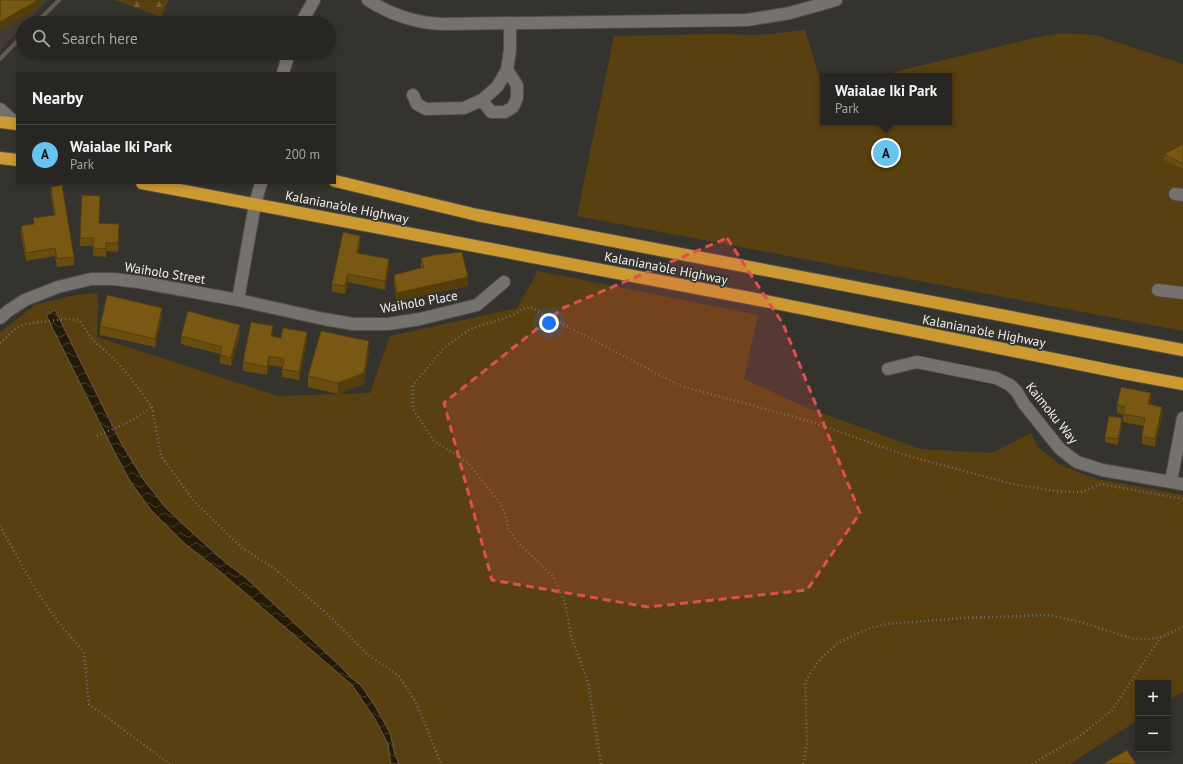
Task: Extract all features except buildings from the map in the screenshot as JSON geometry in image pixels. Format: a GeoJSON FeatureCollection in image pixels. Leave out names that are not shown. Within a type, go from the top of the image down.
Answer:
{"type":"FeatureCollection","features":[{"type":"Feature","properties":{"kind":"highway"},"geometry":{"type":"LineString","coordinates":[[0,122],[16,124]]}},
{"type":"Feature","properties":{"kind":"highway"},"geometry":{"type":"LineString","coordinates":[[0,158],[16,160]]}},
{"type":"Feature","properties":{"kind":"highway","name":"Kalaniana’ole Highway"},"geometry":{"type":"LineString","coordinates":[[336,181],[477,215],[1183,350]]}},
{"type":"Feature","properties":{"kind":"highway","name":"Kalaniana’ole Highway"},"geometry":{"type":"LineString","coordinates":[[147,184],[760,300],[1183,384]]}},
{"type":"Feature","properties":{"kind":"street"},"geometry":{"type":"LineString","coordinates":[[305,16],[314,0]]}},
{"type":"Feature","properties":{"kind":"street"},"geometry":{"type":"LineString","coordinates":[[368,0],[393,14],[417,22],[442,24],[747,20],[790,13],[836,0]]}},
{"type":"Feature","properties":{"kind":"street"},"geometry":{"type":"LineString","coordinates":[[413,95],[417,104],[426,109],[464,108],[482,100],[497,87],[507,70],[510,50],[510,23]]}},
{"type":"Feature","properties":{"kind":"street"},"geometry":{"type":"LineString","coordinates":[[283,72],[287,60]]}},
{"type":"Feature","properties":{"kind":"street"},"geometry":{"type":"LineString","coordinates":[[482,100],[491,112],[505,112],[512,107],[518,98],[517,85],[507,70]]}},
{"type":"Feature","properties":{"kind":"street"},"geometry":{"type":"LineString","coordinates":[[0,108],[16,123]]}},
{"type":"Feature","properties":{"kind":"street"},"geometry":{"type":"LineString","coordinates":[[238,300],[255,204],[261,184]]}},
{"type":"Feature","properties":{"kind":"street","name":"Waiholo Street"},"geometry":{"type":"LineString","coordinates":[[0,318],[25,300],[58,287],[91,279],[113,279],[139,282],[238,300]]}},
{"type":"Feature","properties":{"kind":"street","name":"Waiholo Place"},"geometry":{"type":"LineString","coordinates":[[238,300],[353,324],[388,324],[420,319],[477,305],[504,282]]}},
{"type":"Feature","properties":{"kind":"street"},"geometry":{"type":"LineString","coordinates":[[1158,290],[1183,293]]}},
{"type":"Feature","properties":{"kind":"street","name":"Kaimoku Way"},"geometry":{"type":"LineString","coordinates":[[888,368],[917,362],[996,378],[1010,385],[1017,392],[1024,404],[1060,449],[1077,462],[1102,470],[1177,482]]}},
{"type":"Feature","properties":{"kind":"street"},"geometry":{"type":"LineString","coordinates":[[1177,482],[1183,418]]}},
{"type":"Feature","properties":{"kind":"path"},"geometry":{"type":"LineString","coordinates":[[601,764],[588,682],[571,636],[565,602],[553,576],[521,546],[508,530],[506,517],[500,503],[468,463],[433,440],[413,409],[413,385],[443,349],[470,329],[505,318],[522,309],[530,307],[682,386],[809,421],[908,456],[1013,484],[1054,491],[1081,492],[1101,484],[1183,499]]}},
{"type":"Feature","properties":{"kind":"path"},"geometry":{"type":"LineString","coordinates":[[0,343],[13,331],[25,324],[65,319],[79,320],[92,339],[111,356],[131,378],[152,407],[161,456],[194,501],[242,548],[275,569],[333,619],[368,655],[398,674],[416,702],[441,764]]}},
{"type":"Feature","properties":{"kind":"path"},"geometry":{"type":"LineString","coordinates":[[97,436],[131,422],[152,407]]}},
{"type":"Feature","properties":{"kind":"path"},"geometry":{"type":"LineString","coordinates":[[0,526],[36,590],[58,622],[84,652],[89,704],[170,764]]}},
{"type":"Feature","properties":{"kind":"path"},"geometry":{"type":"LineString","coordinates":[[803,764],[807,742],[805,682],[812,669],[837,644],[854,634],[870,628],[894,623],[963,618],[1048,615],[1077,621],[1134,638],[1149,639],[1161,637],[1183,627]]}},
{"type":"Feature","properties":{"kind":"path"},"geometry":{"type":"LineString","coordinates":[[1032,764],[1080,736],[1112,710],[1161,637]]}},
{"type":"Feature","properties":{"kind":"highlighted area"},"geometry":{"type":"Polygon","coordinates":[[[727,238],[783,324],[860,513],[807,590],[648,607],[492,580],[444,403],[563,308],[727,238]]]}},
{"type":"Feature","properties":{"kind":"shaded area"},"geometry":{"type":"Polygon","coordinates":[[[0,0],[48,0],[33,16],[16,16],[16,33],[0,50],[0,0]]]}},
{"type":"Feature","properties":{"kind":"green space"},"geometry":{"type":"Polygon","coordinates":[[[115,0],[169,0],[161,16],[115,0]]]}},
{"type":"Feature","properties":{"kind":"green space"},"geometry":{"type":"Polygon","coordinates":[[[805,30],[820,79],[820,125],[952,125],[952,73],[890,73],[1034,38],[1062,33],[1095,35],[1183,64],[1183,331],[577,216],[614,36],[714,34],[759,35],[805,30]]]}},
{"type":"Feature","properties":{"kind":"green space"},"geometry":{"type":"Polygon","coordinates":[[[538,271],[758,315],[744,379],[803,406],[920,449],[992,453],[1031,433],[1038,447],[1062,466],[1097,479],[1183,495],[1183,692],[1171,699],[1171,680],[1135,680],[1135,722],[1070,764],[0,764],[0,332],[37,304],[76,295],[98,293],[97,337],[278,396],[370,393],[390,336],[517,308],[538,271]]]}},
{"type":"Feature","properties":{"kind":"water"},"geometry":{"type":"Polygon","coordinates":[[[55,310],[121,443],[143,479],[165,507],[187,528],[226,563],[245,577],[351,678],[360,684],[375,706],[390,733],[395,755],[399,764],[391,764],[388,744],[375,719],[352,685],[222,573],[184,543],[151,510],[130,481],[46,315],[55,310]]]}},
{"type":"Feature","properties":{"kind":"waterway"},"geometry":{"type":"LineString","coordinates":[[43,16],[59,0]]}},
{"type":"Feature","properties":{"kind":"waterway"},"geometry":{"type":"LineString","coordinates":[[0,59],[16,42]]}},
{"type":"Feature","properties":{"kind":"place","name":"Waialae Iki Park"},"geometry":{"type":"Point","coordinates":[886,153]}}]}
